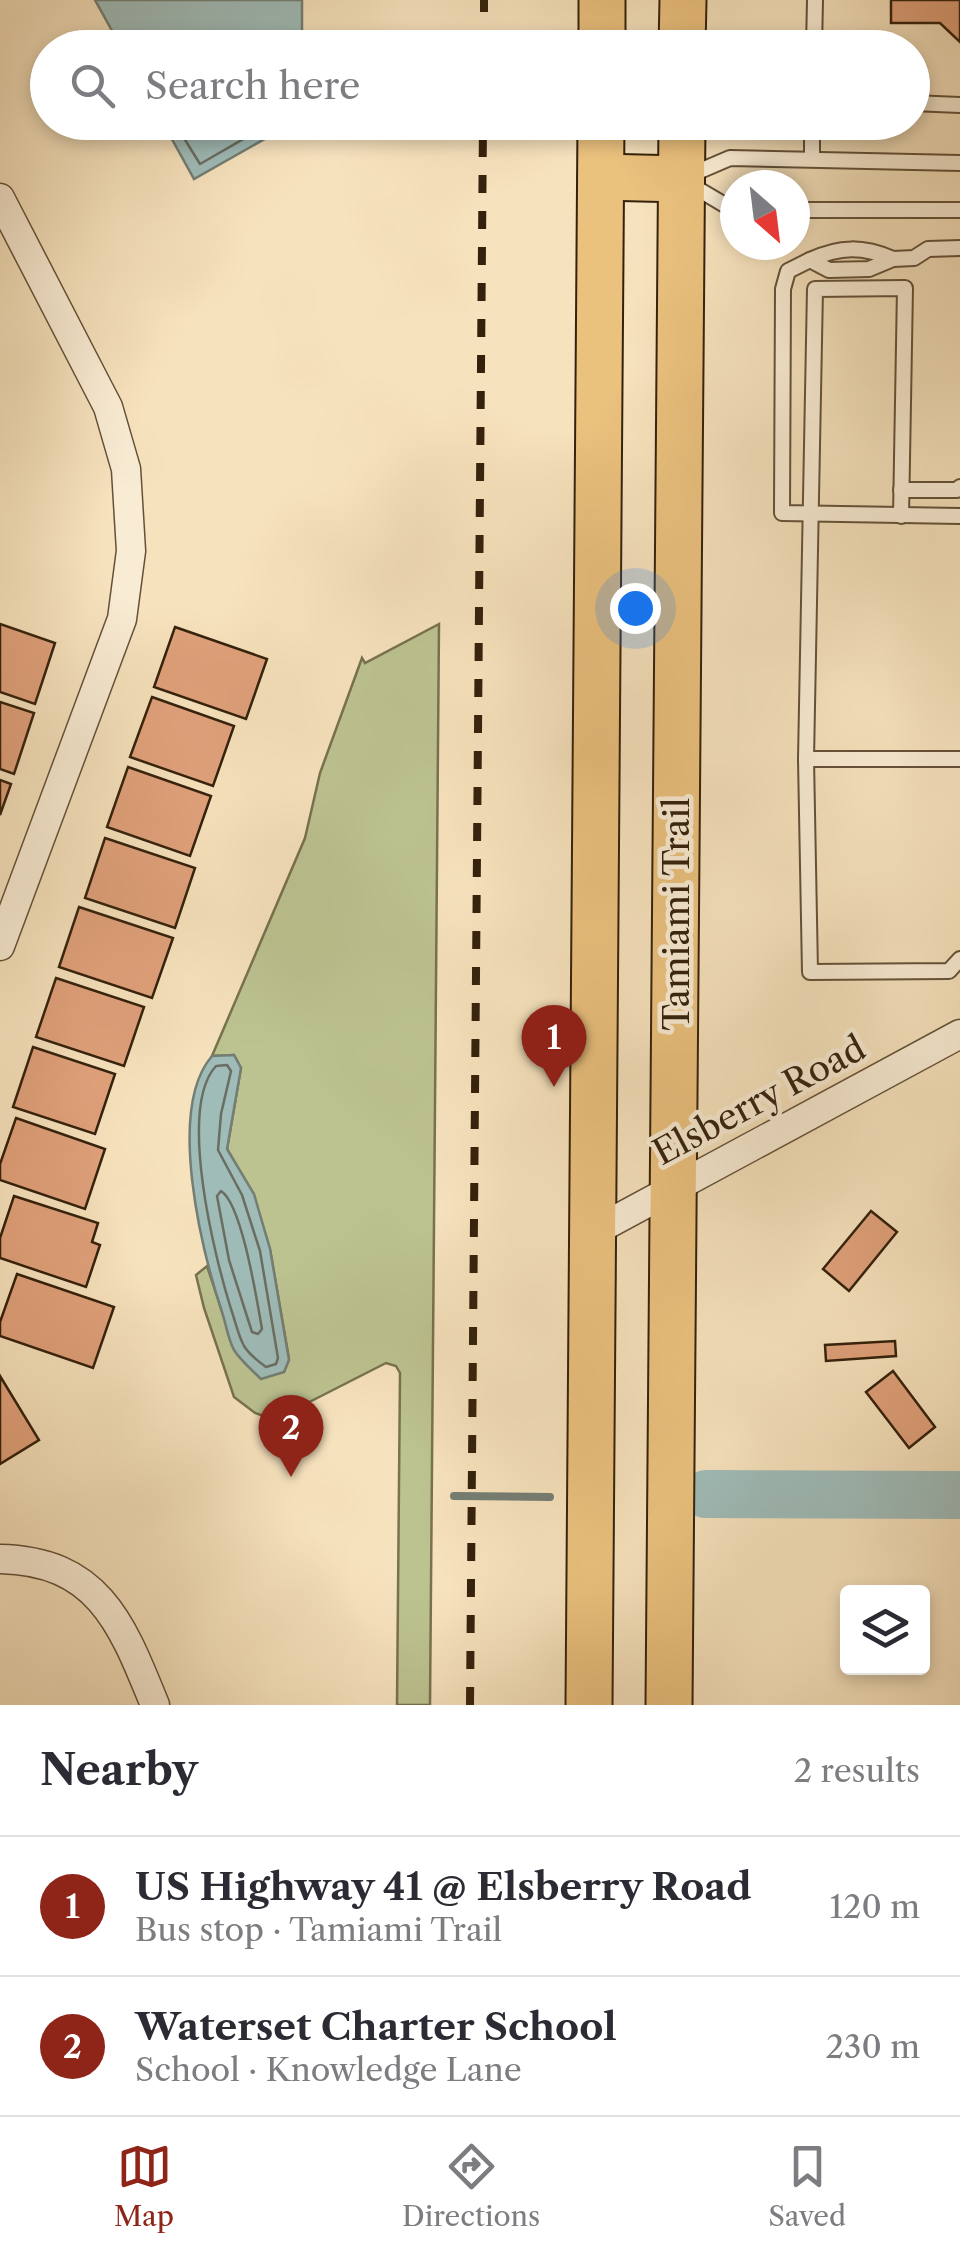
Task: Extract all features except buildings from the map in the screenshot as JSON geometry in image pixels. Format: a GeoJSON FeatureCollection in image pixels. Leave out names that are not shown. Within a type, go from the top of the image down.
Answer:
{"type":"FeatureCollection","features":[{"type":"Feature","properties":{"kind":"main road"},"geometry":{"type":"LineString","coordinates":[[602,0],[602,30]]}},
{"type":"Feature","properties":{"kind":"main road"},"geometry":{"type":"LineString","coordinates":[[682,0],[682,30]]}},
{"type":"Feature","properties":{"kind":"main road"},"geometry":{"type":"LineString","coordinates":[[589,1705],[601,140]]}},
{"type":"Feature","properties":{"kind":"main road","name":"Tamiami Trail"},"geometry":{"type":"LineString","coordinates":[[669,1705],[682,140]]}},
{"type":"Feature","properties":{"kind":"main road"},"geometry":{"type":"LineString","coordinates":[[601,177],[681,179]]}},
{"type":"Feature","properties":{"kind":"street"},"geometry":{"type":"LineString","coordinates":[[0,198],[108,407],[126,469],[131,552],[122,619],[0,946]]}},
{"type":"Feature","properties":{"kind":"street","name":"Elsberry Road"},"geometry":{"type":"LineString","coordinates":[[593,1232],[960,1034]]}},
{"type":"Feature","properties":{"kind":"street"},"geometry":{"type":"LineString","coordinates":[[0,1560],[40,1563],[78,1578],[100,1596],[154,1705]]}},
{"type":"Feature","properties":{"kind":"street"},"geometry":{"type":"LineString","coordinates":[[125,1643],[146,1705]]}},
{"type":"Feature","properties":{"kind":"lane"},"geometry":{"type":"LineString","coordinates":[[814,30],[815,0]]}},
{"type":"Feature","properties":{"kind":"lane"},"geometry":{"type":"LineString","coordinates":[[930,104],[960,105]]}},
{"type":"Feature","properties":{"kind":"lane"},"geometry":{"type":"LineString","coordinates":[[812,140],[812,159]]}},
{"type":"Feature","properties":{"kind":"lane"},"geometry":{"type":"LineString","coordinates":[[681,179],[730,158],[960,163]]}},
{"type":"Feature","properties":{"kind":"lane"},"geometry":{"type":"LineString","coordinates":[[681,179],[720,201]]}},
{"type":"Feature","properties":{"kind":"lane"},"geometry":{"type":"LineString","coordinates":[[810,210],[960,210]]}},
{"type":"Feature","properties":{"kind":"lane"},"geometry":{"type":"LineString","coordinates":[[960,248],[928,249],[914,258],[893,259],[869,269],[829,270],[810,260],[788,271],[783,288],[782,513],[960,516]]}},
{"type":"Feature","properties":{"kind":"lane"},"geometry":{"type":"LineString","coordinates":[[901,516],[905,288],[815,289],[806,760],[810,972],[949,972],[960,959]]}},
{"type":"Feature","properties":{"kind":"lane"},"geometry":{"type":"LineString","coordinates":[[902,490],[960,487]]}},
{"type":"Feature","properties":{"kind":"lane"},"geometry":{"type":"LineString","coordinates":[[806,760],[960,758]]}},
{"type":"Feature","properties":{"kind":"green space"},"geometry":{"type":"Polygon","coordinates":[[[439,624],[430,1705],[397,1705],[400,1373],[396,1366],[386,1363],[274,1420],[255,1413],[234,1397],[196,1275],[207,1266],[235,1350],[260,1378],[284,1372],[289,1359],[270,1249],[253,1194],[227,1149],[241,1068],[234,1055],[212,1056],[305,838],[320,773],[362,658],[365,663],[439,624]]]}},
{"type":"Feature","properties":{"kind":"water"},"geometry":{"type":"Polygon","coordinates":[[[95,0],[302,0],[302,30],[112,30],[95,0]]]}},
{"type":"Feature","properties":{"kind":"water"},"geometry":{"type":"Polygon","coordinates":[[[172,140],[263,140],[194,179],[172,140]]]}},
{"type":"Feature","properties":{"kind":"water"},"geometry":{"type":"Polygon","coordinates":[[[234,1055],[241,1068],[227,1149],[254,1194],[270,1249],[289,1360],[284,1372],[261,1379],[239,1357],[230,1341],[206,1254],[192,1181],[191,1110],[198,1080],[212,1056],[234,1055]]]}},
{"type":"Feature","properties":{"kind":"waterway"},"geometry":{"type":"LineString","coordinates":[[706,1494],[960,1495]]}},
{"type":"Feature","properties":{"kind":"waterway"},"geometry":{"type":"LineString","coordinates":[[454,1496],[550,1497]]}},
{"type":"Feature","properties":{"kind":"railway"},"geometry":{"type":"LineString","coordinates":[[484,0],[484,30]]}},
{"type":"Feature","properties":{"kind":"railway"},"geometry":{"type":"LineString","coordinates":[[470,1705],[483,140]]}},
{"type":"Feature","properties":{"kind":"place","name":"US Highway 41 @ Elsberry Road"},"geometry":{"type":"Point","coordinates":[554,1087]}},
{"type":"Feature","properties":{"kind":"place","name":"Waterset Charter School"},"geometry":{"type":"Point","coordinates":[291,1477]}}]}
